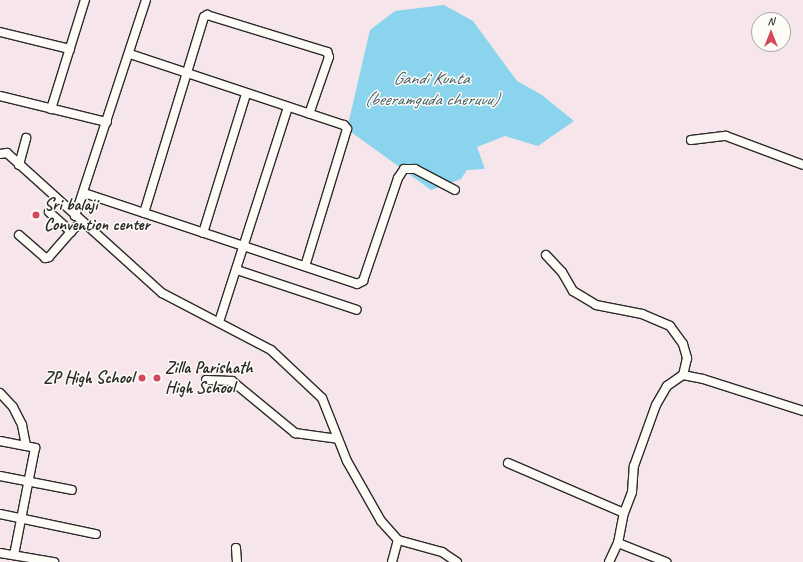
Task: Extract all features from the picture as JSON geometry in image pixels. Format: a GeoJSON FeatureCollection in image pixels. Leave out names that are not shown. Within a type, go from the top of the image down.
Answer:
{"type":"FeatureCollection","features":[{"type":"Feature","properties":{"kind":"street"},"geometry":{"type":"LineString","coordinates":[[51,109],[85,0]]}},
{"type":"Feature","properties":{"kind":"street"},"geometry":{"type":"LineString","coordinates":[[75,216],[130,54],[146,0]]}},
{"type":"Feature","properties":{"kind":"street"},"geometry":{"type":"LineString","coordinates":[[144,213],[204,17],[207,15],[327,52],[329,57],[309,114]]}},
{"type":"Feature","properties":{"kind":"street"},"geometry":{"type":"LineString","coordinates":[[0,32],[70,49]]}},
{"type":"Feature","properties":{"kind":"street"},"geometry":{"type":"LineString","coordinates":[[130,54],[246,94],[344,125],[347,129],[304,266]]}},
{"type":"Feature","properties":{"kind":"street"},"geometry":{"type":"LineString","coordinates":[[203,233],[246,94]]}},
{"type":"Feature","properties":{"kind":"street"},"geometry":{"type":"LineString","coordinates":[[0,96],[107,122]]}},
{"type":"Feature","properties":{"kind":"street"},"geometry":{"type":"LineString","coordinates":[[218,322],[237,270],[288,107]]}},
{"type":"Feature","properties":{"kind":"street"},"geometry":{"type":"LineString","coordinates":[[691,140],[726,136],[803,165]]}},
{"type":"Feature","properties":{"kind":"street"},"geometry":{"type":"LineString","coordinates":[[20,165],[26,138]]}},
{"type":"Feature","properties":{"kind":"street"},"geometry":{"type":"LineString","coordinates":[[0,154],[7,153],[162,293],[270,350],[322,398],[347,462],[382,521],[398,540],[442,552],[457,562]]}},
{"type":"Feature","properties":{"kind":"street"},"geometry":{"type":"LineString","coordinates":[[84,193],[244,247],[361,284],[398,178],[404,169],[415,169],[455,190]]}},
{"type":"Feature","properties":{"kind":"street"},"geometry":{"type":"LineString","coordinates":[[49,212],[71,232]]}},
{"type":"Feature","properties":{"kind":"street"},"geometry":{"type":"LineString","coordinates":[[19,235],[45,258],[49,257],[71,232],[83,222]]}},
{"type":"Feature","properties":{"kind":"street"},"geometry":{"type":"LineString","coordinates":[[546,255],[562,272],[573,291],[596,305],[642,314],[670,326],[682,344],[687,358],[683,375],[667,386],[656,405],[634,466],[632,492],[624,513],[618,543],[609,562]]}},
{"type":"Feature","properties":{"kind":"street"},"geometry":{"type":"LineString","coordinates":[[237,270],[357,310]]}},
{"type":"Feature","properties":{"kind":"street"},"geometry":{"type":"LineString","coordinates":[[683,375],[703,379],[803,411]]}},
{"type":"Feature","properties":{"kind":"street"},"geometry":{"type":"LineString","coordinates":[[206,380],[232,381],[296,433],[338,439]]}},
{"type":"Feature","properties":{"kind":"street"},"geometry":{"type":"LineString","coordinates":[[0,393],[13,408],[22,425],[26,446]]}},
{"type":"Feature","properties":{"kind":"street"},"geometry":{"type":"LineString","coordinates":[[0,441],[35,448],[14,555]]}},
{"type":"Feature","properties":{"kind":"street"},"geometry":{"type":"LineString","coordinates":[[508,463],[624,513]]}},
{"type":"Feature","properties":{"kind":"street"},"geometry":{"type":"LineString","coordinates":[[0,476],[72,490]]}},
{"type":"Feature","properties":{"kind":"street"},"geometry":{"type":"LineString","coordinates":[[0,514],[96,534]]}},
{"type":"Feature","properties":{"kind":"street"},"geometry":{"type":"LineString","coordinates":[[392,562],[398,540]]}},
{"type":"Feature","properties":{"kind":"street"},"geometry":{"type":"LineString","coordinates":[[618,543],[666,562]]}},
{"type":"Feature","properties":{"kind":"street"},"geometry":{"type":"LineString","coordinates":[[236,548],[237,562]]}},
{"type":"Feature","properties":{"kind":"street"},"geometry":{"type":"LineString","coordinates":[[0,553],[14,555],[24,560],[51,562]]}},
{"type":"Feature","properties":{"kind":"water","name":"Gandi Kunta (beeramguda cheruvu)"},"geometry":{"type":"Polygon","coordinates":[[[444,5],[473,21],[517,81],[542,95],[574,121],[538,146],[505,136],[477,147],[485,169],[467,170],[461,179],[431,190],[347,129],[370,30],[395,11],[444,5]]]}},
{"type":"Feature","properties":{"kind":"place","name":"Sri balaji Convention center"},"geometry":{"type":"Point","coordinates":[36,215]}},
{"type":"Feature","properties":{"kind":"place","name":"ZP High School"},"geometry":{"type":"Point","coordinates":[142,378]}},
{"type":"Feature","properties":{"kind":"place","name":"Zilla Parishath High School"},"geometry":{"type":"Point","coordinates":[157,378]}}]}
